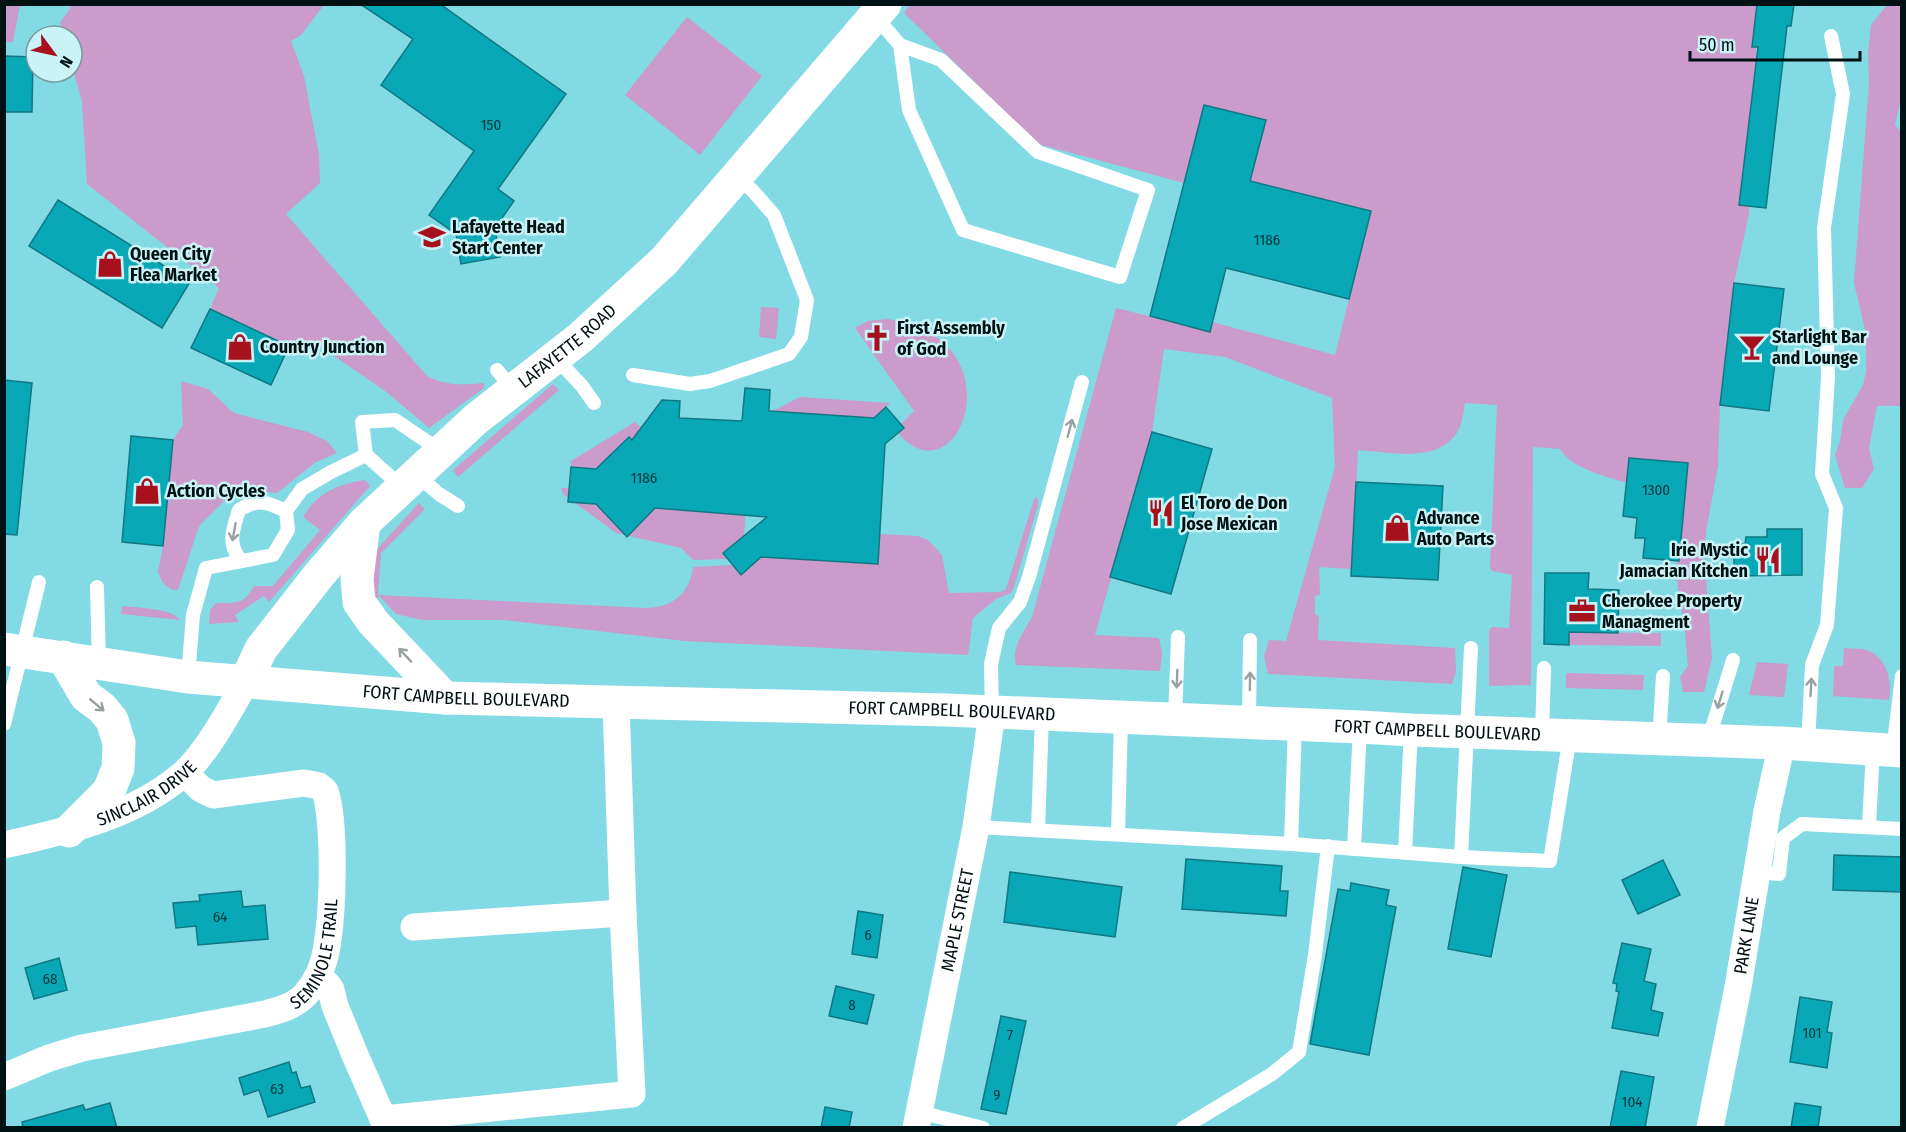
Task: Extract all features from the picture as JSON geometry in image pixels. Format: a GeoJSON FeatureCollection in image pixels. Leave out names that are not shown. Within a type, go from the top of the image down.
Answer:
{"type":"FeatureCollection","features":[{"type":"Feature","properties":{"kind":"main road","name":"LAFAYETTE ROAD"},"geometry":{"type":"LineString","coordinates":[[245,683],[261,649],[319,575],[364,523],[476,419],[505,380],[555,357],[580,338],[664,261],[880,10]]}},
{"type":"Feature","properties":{"kind":"main road"},"geometry":{"type":"LineString","coordinates":[[364,523],[357,579],[359,602],[373,622],[445,698]]}},
{"type":"Feature","properties":{"kind":"main road","name":"FORT CAMPBELL BOULEVARD"},"geometry":{"type":"LineString","coordinates":[[13,650],[188,677],[445,698],[1249,722],[1795,744],[1889,750]]}},
{"type":"Feature","properties":{"kind":"main road"},"geometry":{"type":"LineString","coordinates":[[63,657],[86,696],[102,708],[111,720],[119,744],[118,768],[109,791],[69,831]]}},
{"type":"Feature","properties":{"kind":"street","name":"SINCLAIR DRIVE"},"geometry":{"type":"LineString","coordinates":[[4,845],[69,831],[137,806],[184,773],[227,717],[245,683]]}},
{"type":"Feature","properties":{"kind":"street"},"geometry":{"type":"LineString","coordinates":[[316,979],[327,984],[331,990],[354,1055],[385,1123],[632,1094],[616,702]]}},
{"type":"Feature","properties":{"kind":"street","name":"MAPLE STREET"},"geometry":{"type":"LineString","coordinates":[[917,1120],[976,827],[992,713]]}},
{"type":"Feature","properties":{"kind":"street","name":"PARK LANE"},"geometry":{"type":"LineString","coordinates":[[1710,1128],[1738,987],[1767,811],[1795,744]]}},
{"type":"Feature","properties":{"kind":"street","name":"SEMINOLE TRAIL"},"geometry":{"type":"LineString","coordinates":[[4,1077],[49,1058],[82,1048],[265,1014],[296,1003],[316,979],[323,965],[327,944],[331,898],[330,824],[325,791],[319,786],[304,783],[213,795],[201,789],[184,773]]}},
{"type":"Feature","properties":{"kind":"street"},"geometry":{"type":"LineString","coordinates":[[414,927],[623,913]]}},
{"type":"Feature","properties":{"kind":"lane"},"geometry":{"type":"LineString","coordinates":[[880,10],[900,45],[909,110],[963,230],[1120,277],[1149,190],[1038,152],[940,60],[900,45]]}},
{"type":"Feature","properties":{"kind":"lane"},"geometry":{"type":"LineString","coordinates":[[1795,744],[1812,665],[1827,625],[1836,508],[1822,474],[1828,377],[1824,228],[1843,94],[1831,36]]}},
{"type":"Feature","properties":{"kind":"lane"},"geometry":{"type":"LineString","coordinates":[[633,375],[690,384],[710,381],[789,354],[801,337],[807,300],[774,215],[752,190],[736,178]]}},
{"type":"Feature","properties":{"kind":"lane"},"geometry":{"type":"LineString","coordinates":[[555,357],[582,386],[594,404]]}},
{"type":"Feature","properties":{"kind":"lane"},"geometry":{"type":"LineString","coordinates":[[992,713],[992,664],[999,628],[1020,602],[1029,577],[1082,382]]}},
{"type":"Feature","properties":{"kind":"lane"},"geometry":{"type":"LineString","coordinates":[[366,456],[362,422],[395,420],[441,451]]}},
{"type":"Feature","properties":{"kind":"lane"},"geometry":{"type":"LineString","coordinates":[[366,456],[459,506]]}},
{"type":"Feature","properties":{"kind":"lane"},"geometry":{"type":"LineString","coordinates":[[188,677],[193,615],[206,568],[273,555],[288,530],[286,511],[302,489],[331,471],[366,456]]}},
{"type":"Feature","properties":{"kind":"lane"},"geometry":{"type":"LineString","coordinates":[[240,560],[232,549],[232,531],[239,510],[252,502],[265,502],[286,511]]}},
{"type":"Feature","properties":{"kind":"lane"},"geometry":{"type":"LineString","coordinates":[[4,724],[13,650],[39,582]]}},
{"type":"Feature","properties":{"kind":"lane"},"geometry":{"type":"LineString","coordinates":[[98,587],[99,664]]}},
{"type":"Feature","properties":{"kind":"lane"},"geometry":{"type":"LineString","coordinates":[[1175,720],[1178,638]]}},
{"type":"Feature","properties":{"kind":"lane"},"geometry":{"type":"LineString","coordinates":[[1249,722],[1250,640]]}},
{"type":"Feature","properties":{"kind":"lane"},"geometry":{"type":"LineString","coordinates":[[1461,857],[1471,648]]}},
{"type":"Feature","properties":{"kind":"lane"},"geometry":{"type":"LineString","coordinates":[[1708,741],[1733,660]]}},
{"type":"Feature","properties":{"kind":"lane"},"geometry":{"type":"LineString","coordinates":[[976,827],[1328,846],[1461,857],[1550,861],[1556,735],[1544,668]]}},
{"type":"Feature","properties":{"kind":"lane"},"geometry":{"type":"LineString","coordinates":[[1659,739],[1663,676]]}},
{"type":"Feature","properties":{"kind":"lane"},"geometry":{"type":"LineString","coordinates":[[1869,826],[1889,750],[1902,676]]}},
{"type":"Feature","properties":{"kind":"lane"},"geometry":{"type":"LineString","coordinates":[[1038,830],[1042,715]]}},
{"type":"Feature","properties":{"kind":"lane"},"geometry":{"type":"LineString","coordinates":[[1118,834],[1121,718]]}},
{"type":"Feature","properties":{"kind":"lane"},"geometry":{"type":"LineString","coordinates":[[1291,844],[1295,724]]}},
{"type":"Feature","properties":{"kind":"lane"},"geometry":{"type":"LineString","coordinates":[[1354,849],[1360,727]]}},
{"type":"Feature","properties":{"kind":"lane"},"geometry":{"type":"LineString","coordinates":[[1405,852],[1411,730]]}},
{"type":"Feature","properties":{"kind":"lane"},"geometry":{"type":"LineString","coordinates":[[1758,872],[1779,874],[1783,838],[1802,824],[1902,829]]}},
{"type":"Feature","properties":{"kind":"lane"},"geometry":{"type":"LineString","coordinates":[[1183,1128],[1272,1074],[1299,1052],[1315,956],[1328,846]]}},
{"type":"Feature","properties":{"kind":"lane"},"geometry":{"type":"LineString","coordinates":[[917,1120],[983,1128]]}},
{"type":"Feature","properties":{"kind":"shaded area"},"geometry":{"type":"Polygon","coordinates":[[[5,4],[20,5],[13,42],[5,42],[5,4]]]}},
{"type":"Feature","properties":{"kind":"shaded area"},"geometry":{"type":"Polygon","coordinates":[[[73,4],[324,5],[301,35],[291,41],[304,76],[319,155],[320,183],[286,214],[427,376],[454,384],[484,383],[484,388],[429,428],[385,391],[318,345],[289,346],[210,309],[219,288],[87,184],[82,102],[77,84],[84,84],[84,24],[60,23],[73,4]]]}},
{"type":"Feature","properties":{"kind":"shaded area"},"geometry":{"type":"Polygon","coordinates":[[[911,4],[1762,5],[1756,47],[1755,127],[1749,183],[1749,214],[1734,283],[1720,405],[1718,466],[1706,532],[1705,563],[1712,658],[1704,692],[1683,692],[1680,677],[1688,666],[1677,581],[1677,560],[1645,487],[1586,469],[1566,457],[1560,449],[1533,447],[1531,685],[1489,686],[1489,631],[1492,627],[1509,628],[1512,575],[1493,571],[1490,568],[1497,405],[1465,403],[1458,431],[1450,441],[1439,448],[1412,454],[1358,450],[1352,569],[1319,567],[1320,595],[1315,596],[1315,614],[1319,616],[1318,640],[1455,648],[1456,672],[1452,684],[1268,674],[1264,656],[1269,640],[1286,641],[1335,467],[1332,398],[1225,357],[1164,349],[1152,432],[1095,635],[1159,638],[1162,653],[1160,671],[1016,665],[1015,652],[1032,617],[1116,308],[1209,331],[1212,322],[1335,355],[1371,211],[1250,181],[1266,120],[1204,105],[1184,183],[1038,144],[904,13],[911,4]]]}},
{"type":"Feature","properties":{"kind":"shaded area"},"geometry":{"type":"Polygon","coordinates":[[[1887,5],[1902,5],[1901,98],[1895,125],[1902,133],[1901,406],[1877,406],[1869,448],[1874,469],[1862,488],[1845,488],[1835,455],[1843,420],[1863,385],[1866,372],[1866,334],[1854,283],[1869,83],[1868,53],[1871,25],[1887,5]]]}},
{"type":"Feature","properties":{"kind":"shaded area"},"geometry":{"type":"Polygon","coordinates":[[[687,17],[762,76],[700,155],[625,95],[687,17]]]}},
{"type":"Feature","properties":{"kind":"shaded area"},"geometry":{"type":"Polygon","coordinates":[[[761,307],[779,308],[776,339],[759,337],[761,307]]]}},
{"type":"Feature","properties":{"kind":"shaded area"},"geometry":{"type":"Polygon","coordinates":[[[888,319],[929,333],[955,355],[966,383],[966,410],[957,433],[941,448],[920,449],[898,433],[904,428],[901,424],[914,411],[855,328],[868,321],[888,319]]]}},
{"type":"Feature","properties":{"kind":"shaded area"},"geometry":{"type":"Polygon","coordinates":[[[181,381],[208,389],[234,413],[308,432],[327,441],[337,453],[316,462],[277,493],[253,491],[224,501],[199,526],[178,590],[172,590],[163,583],[158,572],[163,546],[173,440],[183,425],[181,381]]]}},
{"type":"Feature","properties":{"kind":"shaded area"},"geometry":{"type":"Polygon","coordinates":[[[553,384],[559,390],[458,477],[453,470],[553,384]]]}},
{"type":"Feature","properties":{"kind":"shaded area"},"geometry":{"type":"Polygon","coordinates":[[[800,397],[890,403],[874,418],[771,412],[800,397]]]}},
{"type":"Feature","properties":{"kind":"shaded area"},"geometry":{"type":"Polygon","coordinates":[[[635,422],[642,428],[632,440],[628,437],[596,469],[571,467],[571,461],[635,422]]]}},
{"type":"Feature","properties":{"kind":"shaded area"},"geometry":{"type":"Polygon","coordinates":[[[750,454],[744,536],[723,553],[728,559],[693,560],[681,548],[616,533],[563,494],[561,488],[569,488],[572,497],[596,504],[627,534],[655,508],[716,513],[750,454]]]}},
{"type":"Feature","properties":{"kind":"shaded area"},"geometry":{"type":"Polygon","coordinates":[[[365,480],[370,486],[269,602],[264,596],[235,615],[239,622],[209,624],[210,610],[216,603],[243,600],[254,586],[273,586],[320,530],[303,517],[315,502],[337,487],[365,480]]]}},
{"type":"Feature","properties":{"kind":"shaded area"},"geometry":{"type":"Polygon","coordinates":[[[1037,496],[1038,505],[1014,587],[1011,593],[996,599],[973,618],[968,655],[684,641],[503,620],[422,620],[396,614],[379,596],[372,602],[370,561],[379,547],[419,503],[425,509],[381,553],[378,595],[646,608],[664,605],[678,597],[688,584],[693,567],[732,565],[741,575],[761,557],[879,534],[918,536],[928,540],[942,555],[949,593],[1000,592],[1006,589],[1034,499],[1037,496]]]}},
{"type":"Feature","properties":{"kind":"shaded area"},"geometry":{"type":"Polygon","coordinates":[[[122,606],[162,611],[180,620],[121,614],[122,606]]]}},
{"type":"Feature","properties":{"kind":"shaded area"},"geometry":{"type":"Polygon","coordinates":[[[1569,632],[1661,633],[1661,646],[1569,645],[1569,632]]]}},
{"type":"Feature","properties":{"kind":"shaded area"},"geometry":{"type":"Polygon","coordinates":[[[1844,648],[1863,649],[1877,656],[1889,676],[1889,700],[1833,696],[1834,666],[1843,666],[1844,648]]]}},
{"type":"Feature","properties":{"kind":"shaded area"},"geometry":{"type":"Polygon","coordinates":[[[1757,662],[1788,664],[1784,697],[1749,695],[1757,662]]]}},
{"type":"Feature","properties":{"kind":"shaded area"},"geometry":{"type":"Polygon","coordinates":[[[1566,673],[1644,675],[1643,690],[1566,688],[1566,673]]]}},
{"type":"Feature","properties":{"kind":"building","name":"Lafayette Head Start Center"},"geometry":{"type":"Polygon","coordinates":[[[360,4],[440,4],[566,94],[498,189],[514,201],[495,228],[500,257],[461,264],[456,234],[429,215],[474,151],[381,85],[413,39],[360,4]]]}},
{"type":"Feature","properties":{"kind":"building"},"geometry":{"type":"Polygon","coordinates":[[[1757,4],[1794,4],[1791,26],[1787,26],[1766,208],[1739,205],[1758,47],[1752,47],[1757,4]]]}},
{"type":"Feature","properties":{"kind":"building"},"geometry":{"type":"Polygon","coordinates":[[[4,56],[24,57],[24,84],[33,84],[32,112],[4,112],[4,56]]]}},
{"type":"Feature","properties":{"kind":"building"},"geometry":{"type":"Polygon","coordinates":[[[1204,105],[1266,120],[1250,181],[1371,211],[1349,299],[1226,268],[1210,332],[1150,316],[1204,105]]]}},
{"type":"Feature","properties":{"kind":"building","name":"Queen City Flea Market"},"geometry":{"type":"Polygon","coordinates":[[[58,200],[190,282],[162,328],[29,246],[58,200]]]}},
{"type":"Feature","properties":{"kind":"building","name":"Starlight Bar and Lounge"},"geometry":{"type":"Polygon","coordinates":[[[1734,283],[1784,289],[1769,411],[1720,405],[1734,283]]]}},
{"type":"Feature","properties":{"kind":"building","name":"Country Junction"},"geometry":{"type":"Polygon","coordinates":[[[210,309],[289,346],[271,385],[191,348],[210,309]]]}},
{"type":"Feature","properties":{"kind":"building"},"geometry":{"type":"Polygon","coordinates":[[[4,380],[32,383],[17,535],[4,534],[4,380]]]}},
{"type":"Feature","properties":{"kind":"building","name":"First Assembly of God"},"geometry":{"type":"Polygon","coordinates":[[[745,388],[770,390],[769,411],[874,418],[886,407],[904,428],[885,444],[878,564],[761,557],[741,575],[723,553],[767,517],[655,508],[627,537],[596,504],[568,502],[571,467],[596,469],[629,437],[632,440],[662,400],[680,401],[679,418],[742,421],[745,388]]]}},
{"type":"Feature","properties":{"kind":"building","name":"El Toro de Don Jose Mexican"},"geometry":{"type":"Polygon","coordinates":[[[1152,432],[1212,449],[1171,594],[1110,577],[1152,432]]]}},
{"type":"Feature","properties":{"kind":"building","name":"Action Cycles"},"geometry":{"type":"Polygon","coordinates":[[[131,436],[173,440],[163,546],[122,542],[131,436]]]}},
{"type":"Feature","properties":{"kind":"building"},"geometry":{"type":"Polygon","coordinates":[[[1629,458],[1688,463],[1679,561],[1643,558],[1645,538],[1635,538],[1637,518],[1623,516],[1629,458]]]}},
{"type":"Feature","properties":{"kind":"building","name":"Advance Auto Parts"},"geometry":{"type":"Polygon","coordinates":[[[1356,482],[1443,486],[1438,580],[1351,576],[1356,482]]]}},
{"type":"Feature","properties":{"kind":"building","name":"Irie Mystic Jamacian Kitchen"},"geometry":{"type":"Polygon","coordinates":[[[1767,529],[1802,529],[1802,575],[1734,576],[1734,544],[1745,544],[1746,537],[1767,537],[1767,529]]]}},
{"type":"Feature","properties":{"kind":"building","name":"Cherokee Property Managment"},"geometry":{"type":"Polygon","coordinates":[[[1545,573],[1589,573],[1588,589],[1619,590],[1618,633],[1569,632],[1569,645],[1544,644],[1545,573]]]}},
{"type":"Feature","properties":{"kind":"building"},"geometry":{"type":"Polygon","coordinates":[[[1834,855],[1902,857],[1902,892],[1833,890],[1834,855]]]}},
{"type":"Feature","properties":{"kind":"building"},"geometry":{"type":"Polygon","coordinates":[[[1186,859],[1282,866],[1280,891],[1288,891],[1286,916],[1182,909],[1186,859]]]}},
{"type":"Feature","properties":{"kind":"building"},"geometry":{"type":"Polygon","coordinates":[[[1663,860],[1680,895],[1638,914],[1622,880],[1663,860]]]}},
{"type":"Feature","properties":{"kind":"building"},"geometry":{"type":"Polygon","coordinates":[[[1463,867],[1507,875],[1491,957],[1448,949],[1463,867]]]}},
{"type":"Feature","properties":{"kind":"building"},"geometry":{"type":"Polygon","coordinates":[[[1010,872],[1122,887],[1115,937],[1004,922],[1010,872]]]}},
{"type":"Feature","properties":{"kind":"building"},"geometry":{"type":"Polygon","coordinates":[[[1351,883],[1389,890],[1386,905],[1396,907],[1369,1055],[1310,1044],[1338,889],[1350,891],[1351,883]]]}},
{"type":"Feature","properties":{"kind":"building"},"geometry":{"type":"Polygon","coordinates":[[[241,891],[243,907],[265,905],[268,939],[198,945],[196,926],[176,928],[173,903],[200,901],[199,895],[241,891]]]}},
{"type":"Feature","properties":{"kind":"building"},"geometry":{"type":"Polygon","coordinates":[[[858,911],[883,915],[877,958],[852,954],[858,911]]]}},
{"type":"Feature","properties":{"kind":"building"},"geometry":{"type":"Polygon","coordinates":[[[1622,943],[1651,949],[1644,981],[1656,984],[1651,1010],[1663,1013],[1658,1036],[1612,1028],[1619,992],[1616,991],[1617,984],[1613,983],[1622,943]]]}},
{"type":"Feature","properties":{"kind":"building"},"geometry":{"type":"Polygon","coordinates":[[[59,958],[67,990],[34,999],[25,968],[59,958]]]}},
{"type":"Feature","properties":{"kind":"building"},"geometry":{"type":"Polygon","coordinates":[[[836,986],[874,995],[867,1024],[829,1016],[836,986]]]}},
{"type":"Feature","properties":{"kind":"building"},"geometry":{"type":"Polygon","coordinates":[[[1800,997],[1832,1002],[1827,1032],[1832,1033],[1827,1068],[1790,1062],[1800,997]]]}},
{"type":"Feature","properties":{"kind":"building"},"geometry":{"type":"Polygon","coordinates":[[[1001,1016],[1026,1021],[1006,1114],[981,1109],[1001,1016]]]}},
{"type":"Feature","properties":{"kind":"building"},"geometry":{"type":"Polygon","coordinates":[[[289,1062],[292,1073],[296,1072],[301,1088],[310,1086],[315,1102],[268,1117],[259,1090],[244,1095],[239,1078],[289,1062]]]}},
{"type":"Feature","properties":{"kind":"building"},"geometry":{"type":"Polygon","coordinates":[[[1621,1071],[1654,1077],[1645,1128],[1610,1128],[1621,1071]]]}},
{"type":"Feature","properties":{"kind":"building"},"geometry":{"type":"Polygon","coordinates":[[[110,1103],[117,1128],[23,1128],[22,1122],[83,1105],[85,1110],[110,1103]]]}},
{"type":"Feature","properties":{"kind":"building"},"geometry":{"type":"Polygon","coordinates":[[[1795,1103],[1821,1107],[1818,1128],[1791,1128],[1795,1103]]]}},
{"type":"Feature","properties":{"kind":"building"},"geometry":{"type":"Polygon","coordinates":[[[825,1107],[852,1112],[849,1128],[821,1128],[825,1107]]]}},
{"type":"Feature","properties":{"kind":"place","name":"Lafayette Head Start Center"},"geometry":{"type":"Point","coordinates":[432,237]}},
{"type":"Feature","properties":{"kind":"place","name":"Queen City Flea Market"},"geometry":{"type":"Point","coordinates":[110,264]}},
{"type":"Feature","properties":{"kind":"place","name":"First Assembly of God"},"geometry":{"type":"Point","coordinates":[877,338]}},
{"type":"Feature","properties":{"kind":"place","name":"Country Junction"},"geometry":{"type":"Point","coordinates":[240,347]}},
{"type":"Feature","properties":{"kind":"place","name":"Starlight Bar and Lounge"},"geometry":{"type":"Point","coordinates":[1752,347]}},
{"type":"Feature","properties":{"kind":"place","name":"Action Cycles"},"geometry":{"type":"Point","coordinates":[147,491]}},
{"type":"Feature","properties":{"kind":"place","name":"El Toro de Don Jose Mexican"},"geometry":{"type":"Point","coordinates":[1161,513]}},
{"type":"Feature","properties":{"kind":"place","name":"Advance Auto Parts"},"geometry":{"type":"Point","coordinates":[1397,528]}},
{"type":"Feature","properties":{"kind":"place","name":"Irie Mystic Jamacian Kitchen"},"geometry":{"type":"Point","coordinates":[1768,560]}},
{"type":"Feature","properties":{"kind":"place","name":"Cherokee Property Managment"},"geometry":{"type":"Point","coordinates":[1582,611]}}]}
